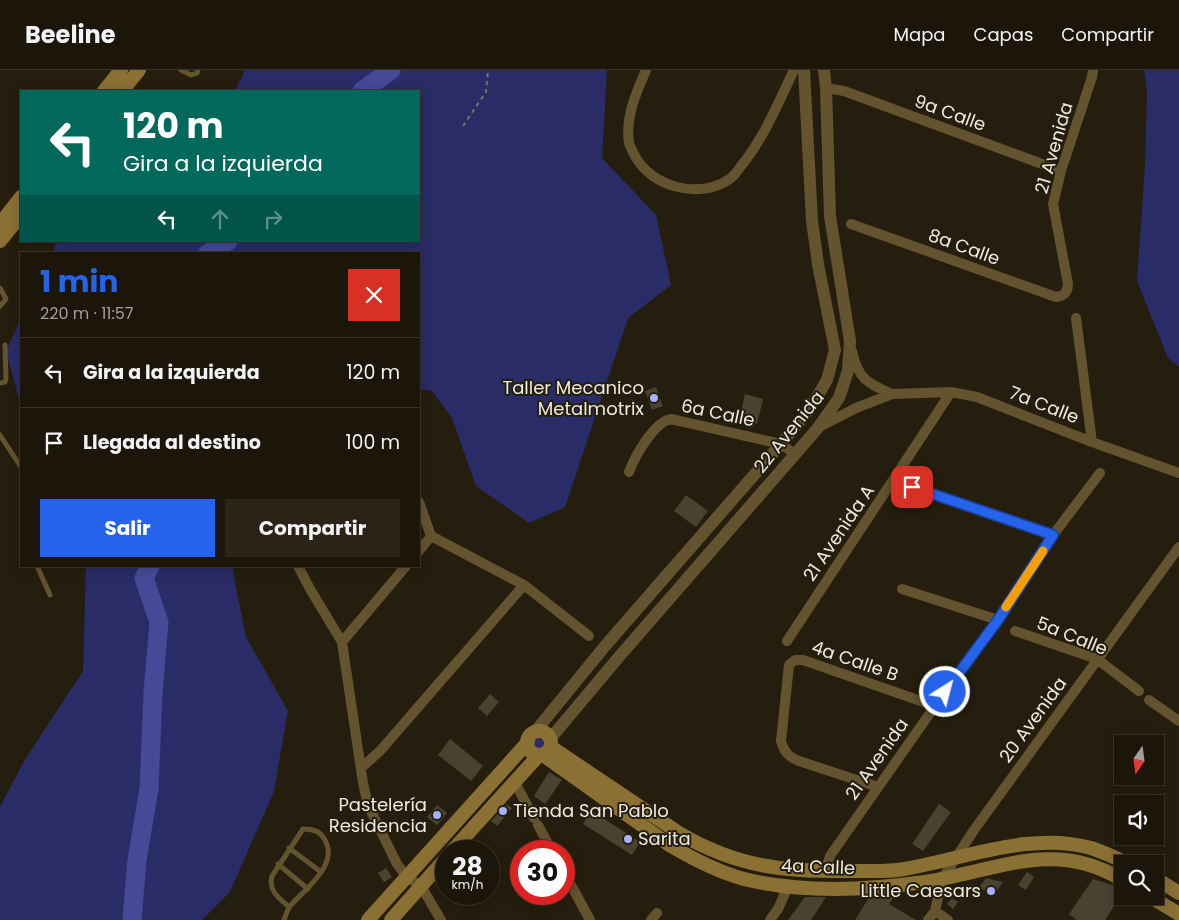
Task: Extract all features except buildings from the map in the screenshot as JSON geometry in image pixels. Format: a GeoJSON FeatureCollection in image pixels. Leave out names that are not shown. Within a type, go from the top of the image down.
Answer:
{"type":"FeatureCollection","features":[{"type":"Feature","properties":{"kind":"main road"},"geometry":{"type":"LineString","coordinates":[[105,90],[121,70]]}},
{"type":"Feature","properties":{"kind":"main road"},"geometry":{"type":"LineString","coordinates":[[123,90],[139,70]]}},
{"type":"Feature","properties":{"kind":"main road"},"geometry":{"type":"LineString","coordinates":[[0,224],[20,199]]}},
{"type":"Feature","properties":{"kind":"main road"},"geometry":{"type":"LineString","coordinates":[[0,241],[20,216]]}},
{"type":"Feature","properties":{"kind":"main road"},"geometry":{"type":"LineString","coordinates":[[368,920],[531,737],[542,732],[546,733],[546,749],[514,781],[462,840]]}},
{"type":"Feature","properties":{"kind":"main road"},"geometry":{"type":"LineString","coordinates":[[531,737],[529,749],[532,752],[546,749]]}},
{"type":"Feature","properties":{"kind":"main road","name":"4a Calle"},"geometry":{"type":"LineString","coordinates":[[546,749],[701,846],[724,856],[746,862],[794,870],[825,872],[901,870],[1008,847],[1048,843],[1091,848],[1114,857]]}},
{"type":"Feature","properties":{"kind":"main road","name":"4a Calle"},"geometry":{"type":"LineString","coordinates":[[546,749],[672,846],[694,860],[743,878],[788,886],[873,887],[942,879],[1024,860],[1071,860],[1091,864],[1114,875]]}},
{"type":"Feature","properties":{"kind":"main road"},"geometry":{"type":"LineString","coordinates":[[391,920],[435,870]]}},
{"type":"Feature","properties":{"kind":"main road"},"geometry":{"type":"LineString","coordinates":[[1164,884],[1179,893]]}},
{"type":"Feature","properties":{"kind":"main road"},"geometry":{"type":"LineString","coordinates":[[1164,905],[1179,914]]}},
{"type":"Feature","properties":{"kind":"street"},"geometry":{"type":"LineString","coordinates":[[646,70],[628,114],[629,144],[639,164],[662,182],[688,189],[712,188],[732,178],[750,155],[765,129],[794,70]]}},
{"type":"Feature","properties":{"kind":"street","name":"22 Avenida"},"geometry":{"type":"LineString","coordinates":[[531,737],[605,646],[781,444],[809,410],[827,380],[835,350],[818,264],[812,221],[804,70]]}},
{"type":"Feature","properties":{"kind":"street","name":"22 Avenida"},"geometry":{"type":"LineString","coordinates":[[546,749],[618,658],[795,454],[839,398],[848,371],[850,341],[830,216],[824,70]]}},
{"type":"Feature","properties":{"kind":"street","name":"21 Avenida"},"geometry":{"type":"LineString","coordinates":[[1065,293],[1068,284],[1054,204],[1061,171],[1093,70]]}},
{"type":"Feature","properties":{"kind":"street","name":"9a Calle"},"geometry":{"type":"LineString","coordinates":[[826,88],[844,92],[1061,171]]}},
{"type":"Feature","properties":{"kind":"street"},"geometry":{"type":"LineString","coordinates":[[812,221],[830,216]]}},
{"type":"Feature","properties":{"kind":"street","name":"8a Calle"},"geometry":{"type":"LineString","coordinates":[[851,224],[1056,297],[1065,293]]}},
{"type":"Feature","properties":{"kind":"street"},"geometry":{"type":"LineString","coordinates":[[1076,318],[1092,442]]}},
{"type":"Feature","properties":{"kind":"street","name":"7a Calle"},"geometry":{"type":"LineString","coordinates":[[850,341],[855,367],[868,383],[892,394]]}},
{"type":"Feature","properties":{"kind":"street","name":"7a Calle"},"geometry":{"type":"LineString","coordinates":[[817,428],[856,408],[892,394],[951,392],[977,397],[1092,442],[1179,473]]}},
{"type":"Feature","properties":{"kind":"street","name":"21 Avenida A"},"geometry":{"type":"LineString","coordinates":[[786,641],[951,392]]}},
{"type":"Feature","properties":{"kind":"street","name":"6a Calle"},"geometry":{"type":"LineString","coordinates":[[629,472],[634,458],[658,426],[664,420],[671,419],[781,444],[795,454]]}},
{"type":"Feature","properties":{"kind":"street","name":"21 Avenida"},"geometry":{"type":"LineString","coordinates":[[825,872],[830,856],[998,620],[1053,535],[1100,473]]}},
{"type":"Feature","properties":{"kind":"street"},"geometry":{"type":"LineString","coordinates":[[912,487],[1053,535]]}},
{"type":"Feature","properties":{"kind":"street"},"geometry":{"type":"LineString","coordinates":[[420,505],[431,536],[524,584],[589,636]]}},
{"type":"Feature","properties":{"kind":"street"},"geometry":{"type":"LineString","coordinates":[[420,550],[431,536]]}},
{"type":"Feature","properties":{"kind":"street","name":"20 Avenida"},"geometry":{"type":"LineString","coordinates":[[928,920],[935,910],[942,879],[974,830],[1179,547]]}},
{"type":"Feature","properties":{"kind":"street"},"geometry":{"type":"LineString","coordinates":[[299,567],[342,642],[368,805],[397,864],[407,877],[421,886],[441,920]]}},
{"type":"Feature","properties":{"kind":"street"},"geometry":{"type":"LineString","coordinates":[[342,642],[405,567]]}},
{"type":"Feature","properties":{"kind":"street"},"geometry":{"type":"LineString","coordinates":[[361,768],[380,751],[524,584]]}},
{"type":"Feature","properties":{"kind":"street"},"geometry":{"type":"LineString","coordinates":[[902,589],[998,620]]}},
{"type":"Feature","properties":{"kind":"street","name":"5a Calle"},"geometry":{"type":"LineString","coordinates":[[1015,630],[1097,660],[1139,691]]}},
{"type":"Feature","properties":{"kind":"street"},"geometry":{"type":"LineString","coordinates":[[605,646],[618,658]]}},
{"type":"Feature","properties":{"kind":"street","name":"4a Calle B"},"geometry":{"type":"LineString","coordinates":[[878,787],[794,759],[785,752],[781,741],[789,665],[798,659],[803,660],[935,706]]}},
{"type":"Feature","properties":{"kind":"street"},"geometry":{"type":"LineString","coordinates":[[1148,700],[1179,721]]}},
{"type":"Feature","properties":{"kind":"street"},"geometry":{"type":"LineString","coordinates":[[514,781],[546,840]]}},
{"type":"Feature","properties":{"kind":"street"},"geometry":{"type":"LineString","coordinates":[[770,920],[778,909],[788,886]]}},
{"type":"Feature","properties":{"kind":"street"},"geometry":{"type":"LineString","coordinates":[[575,892],[590,920]]}},
{"type":"Feature","properties":{"kind":"street"},"geometry":{"type":"LineString","coordinates":[[935,910],[948,920]]}},
{"type":"Feature","properties":{"kind":"lane"},"geometry":{"type":"LineString","coordinates":[[181,70],[191,76],[197,73],[198,70]]}},
{"type":"Feature","properties":{"kind":"lane"},"geometry":{"type":"LineString","coordinates":[[0,288],[6,299],[0,306]]}},
{"type":"Feature","properties":{"kind":"lane"},"geometry":{"type":"LineString","coordinates":[[0,383],[5,382],[6,379],[5,345]]}},
{"type":"Feature","properties":{"kind":"lane"},"geometry":{"type":"LineString","coordinates":[[0,435],[20,465]]}},
{"type":"Feature","properties":{"kind":"lane"},"geometry":{"type":"LineString","coordinates":[[37,567],[50,595]]}},
{"type":"Feature","properties":{"kind":"lane"},"geometry":{"type":"LineString","coordinates":[[284,920],[289,907],[308,889],[321,872],[329,857],[327,843],[323,836],[309,829],[302,829],[278,864],[270,883],[272,889],[289,907]]}},
{"type":"Feature","properties":{"kind":"lane"},"geometry":{"type":"LineString","coordinates":[[290,848],[321,872]]}},
{"type":"Feature","properties":{"kind":"lane"},"geometry":{"type":"LineString","coordinates":[[278,864],[308,889]]}},
{"type":"Feature","properties":{"kind":"path"},"geometry":{"type":"LineString","coordinates":[[463,126],[486,92],[488,70]]}},
{"type":"Feature","properties":{"kind":"shaded area"},"geometry":{"type":"Polygon","coordinates":[[[245,70],[607,70],[602,158],[656,215],[671,285],[628,318],[565,507],[529,523],[476,486],[452,418],[432,391],[420,389],[420,252],[53,252],[57,242],[420,242],[420,90],[235,90],[245,70]]]}},
{"type":"Feature","properties":{"kind":"shaded area"},"geometry":{"type":"Polygon","coordinates":[[[1144,70],[1179,70],[1179,367],[1168,358],[1137,281],[1145,166],[1147,92],[1144,70]]]}},
{"type":"Feature","properties":{"kind":"shaded area"},"geometry":{"type":"Polygon","coordinates":[[[20,321],[20,403],[6,351],[20,321]]]}},
{"type":"Feature","properties":{"kind":"shaded area"},"geometry":{"type":"Polygon","coordinates":[[[86,567],[233,567],[246,637],[288,711],[274,791],[230,892],[202,920],[0,920],[0,807],[24,761],[83,671],[86,567]]]}},
{"type":"Feature","properties":{"kind":"shaded area"},"geometry":{"type":"Polygon","coordinates":[[[539,736],[544,738],[546,743],[544,748],[539,750],[534,748],[532,743],[534,738],[539,736]]]}},
{"type":"Feature","properties":{"kind":"waterway"},"geometry":{"type":"LineString","coordinates":[[363,90],[391,70]]}},
{"type":"Feature","properties":{"kind":"waterway"},"geometry":{"type":"LineString","coordinates":[[210,252],[226,242]]}},
{"type":"Feature","properties":{"kind":"waterway"},"geometry":{"type":"LineString","coordinates":[[132,920],[137,860],[149,789],[153,692],[159,622],[144,578],[150,567]]}},
{"type":"Feature","properties":{"kind":"slow traffic"},"geometry":{"type":"LineString","coordinates":[[1006,607],[1043,551]]}},
{"type":"Feature","properties":{"kind":"place","name":"Taller Mecanico Metalmotrix"},"geometry":{"type":"Point","coordinates":[654,398]}},
{"type":"Feature","properties":{"kind":"place","name":"Tienda San Pablo"},"geometry":{"type":"Point","coordinates":[503,811]}},
{"type":"Feature","properties":{"kind":"place","name":"Pastelería Residencia"},"geometry":{"type":"Point","coordinates":[437,815]}},
{"type":"Feature","properties":{"kind":"place","name":"Sarita"},"geometry":{"type":"Point","coordinates":[628,839]}},
{"type":"Feature","properties":{"kind":"place","name":"Little Caesars"},"geometry":{"type":"Point","coordinates":[991,891]}},
{"type":"Feature","properties":{"kind":"route"},"geometry":{"type":"LineString","coordinates":[[912,487],[1053,535],[998,620],[945,692]]}}]}
